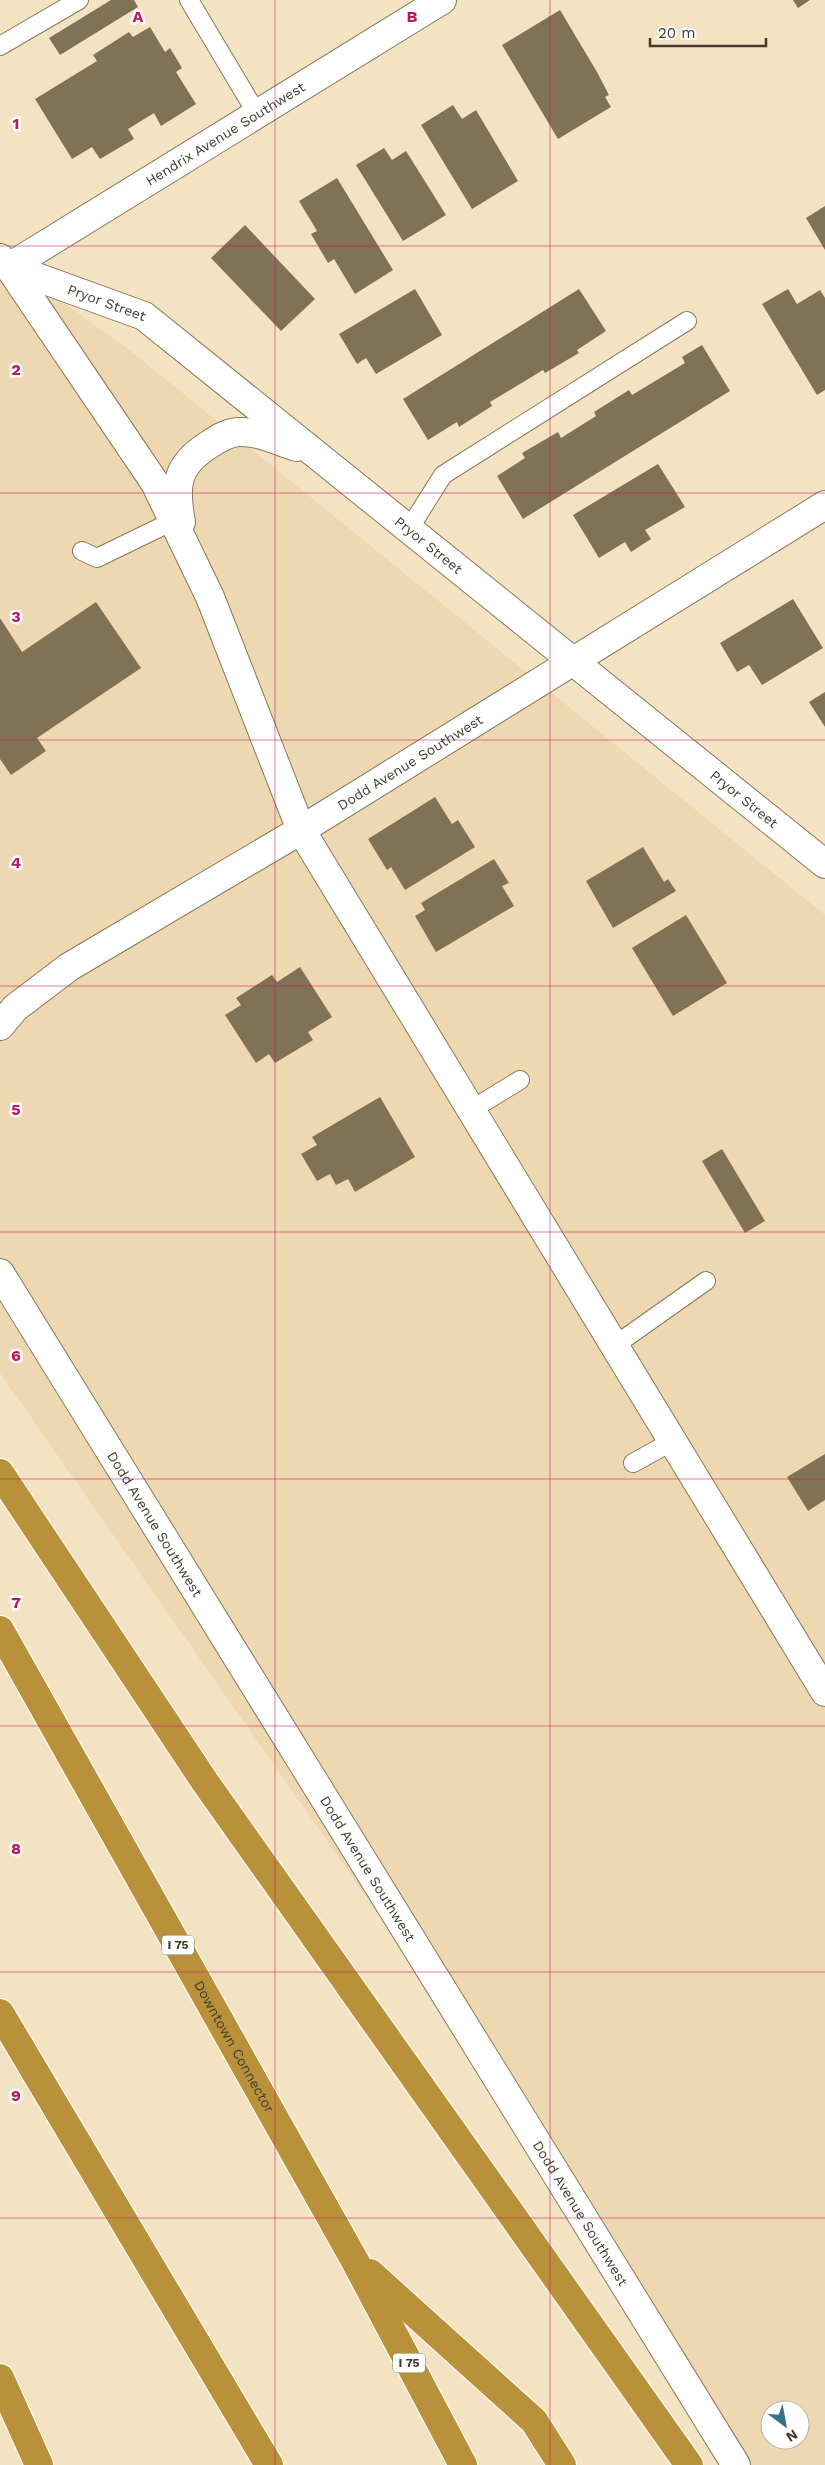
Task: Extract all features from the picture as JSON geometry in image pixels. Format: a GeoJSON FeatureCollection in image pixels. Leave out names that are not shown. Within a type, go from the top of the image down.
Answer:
{"type":"FeatureCollection","features":[{"type":"Feature","properties":{"kind":"highway"},"geometry":{"type":"LineString","coordinates":[[0,1473],[211,1790],[689,2465]]}},
{"type":"Feature","properties":{"kind":"highway","name":"Downtown Connector"},"geometry":{"type":"LineString","coordinates":[[0,1630],[356,2261],[463,2465]]}},
{"type":"Feature","properties":{"kind":"highway"},"geometry":{"type":"LineString","coordinates":[[0,2013],[269,2465]]}},
{"type":"Feature","properties":{"kind":"highway"},"geometry":{"type":"LineString","coordinates":[[356,2261],[534,2421],[562,2465]]}},
{"type":"Feature","properties":{"kind":"highway"},"geometry":{"type":"LineString","coordinates":[[0,2378],[39,2465]]}},
{"type":"Feature","properties":{"kind":"main road","name":"Hendrix Avenue Southwest"},"geometry":{"type":"LineString","coordinates":[[5,262],[256,114],[442,0]]}},
{"type":"Feature","properties":{"kind":"main road","name":"Pryor Street"},"geometry":{"type":"LineString","coordinates":[[5,262],[144,316],[825,864]]}},
{"type":"Feature","properties":{"kind":"main road"},"geometry":{"type":"LineString","coordinates":[[5,262],[154,483],[210,597],[301,830],[671,1442],[825,1692]]}},
{"type":"Feature","properties":{"kind":"main road"},"geometry":{"type":"LineString","coordinates":[[185,545],[178,505],[177,486],[180,474],[188,462],[200,450],[226,434],[238,432],[262,434],[315,453]]}},
{"type":"Feature","properties":{"kind":"main road","name":"Dodd Avenue Southwest"},"geometry":{"type":"LineString","coordinates":[[0,1026],[15,1008],[69,967],[301,830],[825,505]]}},
{"type":"Feature","properties":{"kind":"main road","name":"Dodd Avenue Southwest"},"geometry":{"type":"LineString","coordinates":[[0,1273],[736,2465]]}},
{"type":"Feature","properties":{"kind":"lane"},"geometry":{"type":"LineString","coordinates":[[0,46],[79,0]]}},
{"type":"Feature","properties":{"kind":"lane"},"geometry":{"type":"LineString","coordinates":[[188,0],[256,114]]}},
{"type":"Feature","properties":{"kind":"lane"},"geometry":{"type":"LineString","coordinates":[[409,529],[443,475],[686,321]]}},
{"type":"Feature","properties":{"kind":"lane"},"geometry":{"type":"LineString","coordinates":[[82,551],[97,558],[173,520]]}},
{"type":"Feature","properties":{"kind":"lane"},"geometry":{"type":"LineString","coordinates":[[471,1110],[520,1080]]}},
{"type":"Feature","properties":{"kind":"lane"},"geometry":{"type":"LineString","coordinates":[[614,1346],[706,1281]]}},
{"type":"Feature","properties":{"kind":"lane"},"geometry":{"type":"LineString","coordinates":[[633,1463],[671,1442]]}},
{"type":"Feature","properties":{"kind":"shaded area"},"geometry":{"type":"Polygon","coordinates":[[[0,257],[132,352],[825,915],[825,2465],[749,2465],[646,2297],[0,1373],[0,257]]]}},
{"type":"Feature","properties":{"kind":"building"},"geometry":{"type":"Polygon","coordinates":[[[111,0],[134,0],[138,7],[60,55],[49,38],[111,0]]]}},
{"type":"Feature","properties":{"kind":"building"},"geometry":{"type":"Polygon","coordinates":[[[793,0],[810,0],[798,8],[793,0]]]}},
{"type":"Feature","properties":{"kind":"building"},"geometry":{"type":"Polygon","coordinates":[[[560,10],[597,72],[609,95],[605,97],[611,107],[558,139],[502,45],[560,10]]]}},
{"type":"Feature","properties":{"kind":"building"},"geometry":{"type":"Polygon","coordinates":[[[150,27],[165,52],[170,48],[182,68],[176,72],[196,104],[161,126],[154,113],[128,129],[134,139],[100,159],[92,147],[72,159],[35,99],[97,61],[93,55],[129,32],[133,37],[150,27]]]}},
{"type":"Feature","properties":{"kind":"building"},"geometry":{"type":"Polygon","coordinates":[[[453,105],[462,119],[476,110],[518,181],[472,209],[421,125],[453,105]]]}},
{"type":"Feature","properties":{"kind":"building"},"geometry":{"type":"Polygon","coordinates":[[[384,148],[392,160],[406,151],[446,215],[403,241],[356,165],[384,148]]]}},
{"type":"Feature","properties":{"kind":"building"},"geometry":{"type":"Polygon","coordinates":[[[337,178],[393,270],[355,294],[334,259],[328,263],[311,234],[317,231],[299,201],[337,178]]]}},
{"type":"Feature","properties":{"kind":"building"},"geometry":{"type":"Polygon","coordinates":[[[825,206],[825,250],[806,218],[825,206]]]}},
{"type":"Feature","properties":{"kind":"building"},"geometry":{"type":"Polygon","coordinates":[[[245,225],[315,299],[281,331],[211,258],[245,225]]]}},
{"type":"Feature","properties":{"kind":"building"},"geometry":{"type":"Polygon","coordinates":[[[415,289],[442,335],[376,374],[366,358],[357,364],[339,334],[415,289]]]}},
{"type":"Feature","properties":{"kind":"building"},"geometry":{"type":"Polygon","coordinates":[[[579,289],[606,331],[577,350],[579,353],[545,373],[543,370],[490,402],[492,406],[459,427],[457,422],[428,440],[403,399],[579,289]]]}},
{"type":"Feature","properties":{"kind":"building"},"geometry":{"type":"Polygon","coordinates":[[[788,289],[797,304],[820,290],[825,298],[825,390],[817,395],[762,304],[788,289]]]}},
{"type":"Feature","properties":{"kind":"building"},"geometry":{"type":"Polygon","coordinates":[[[702,345],[730,391],[523,519],[497,476],[525,458],[522,453],[558,432],[561,438],[596,416],[594,412],[629,390],[632,395],[685,363],[682,357],[702,345]]]}},
{"type":"Feature","properties":{"kind":"building"},"geometry":{"type":"Polygon","coordinates":[[[658,464],[685,507],[645,530],[651,539],[631,552],[625,542],[599,558],[573,515],[658,464]]]}},
{"type":"Feature","properties":{"kind":"building"},"geometry":{"type":"Polygon","coordinates":[[[793,599],[823,648],[762,685],[749,665],[737,672],[720,643],[793,599]]]}},
{"type":"Feature","properties":{"kind":"building"},"geometry":{"type":"Polygon","coordinates":[[[96,602],[141,668],[37,738],[46,751],[11,775],[0,759],[0,618],[22,652],[96,602]]]}},
{"type":"Feature","properties":{"kind":"building"},"geometry":{"type":"Polygon","coordinates":[[[825,692],[825,727],[809,702],[825,692]]]}},
{"type":"Feature","properties":{"kind":"building"},"geometry":{"type":"Polygon","coordinates":[[[435,797],[452,824],[458,820],[475,847],[405,890],[391,867],[387,870],[368,839],[435,797]]]}},
{"type":"Feature","properties":{"kind":"building"},"geometry":{"type":"Polygon","coordinates":[[[643,847],[664,882],[668,879],[676,891],[613,928],[586,881],[643,847]]]}},
{"type":"Feature","properties":{"kind":"building"},"geometry":{"type":"Polygon","coordinates":[[[494,859],[509,883],[502,886],[514,906],[436,952],[415,916],[425,910],[421,903],[494,859]]]}},
{"type":"Feature","properties":{"kind":"building"},"geometry":{"type":"Polygon","coordinates":[[[686,915],[727,983],[673,1016],[632,948],[686,915]]]}},
{"type":"Feature","properties":{"kind":"building"},"geometry":{"type":"Polygon","coordinates":[[[300,967],[332,1017],[308,1032],[313,1040],[275,1063],[269,1054],[256,1063],[225,1015],[241,1005],[236,998],[272,975],[277,982],[300,967]]]}},
{"type":"Feature","properties":{"kind":"building"},"geometry":{"type":"Polygon","coordinates":[[[380,1097],[415,1157],[355,1192],[348,1179],[336,1185],[330,1174],[317,1181],[301,1154],[317,1145],[312,1137],[380,1097]]]}},
{"type":"Feature","properties":{"kind":"building"},"geometry":{"type":"Polygon","coordinates":[[[722,1149],[765,1221],[745,1233],[702,1161],[722,1149]]]}},
{"type":"Feature","properties":{"kind":"building"},"geometry":{"type":"Polygon","coordinates":[[[825,1454],[825,1500],[808,1511],[787,1477],[825,1454]]]}}]}
